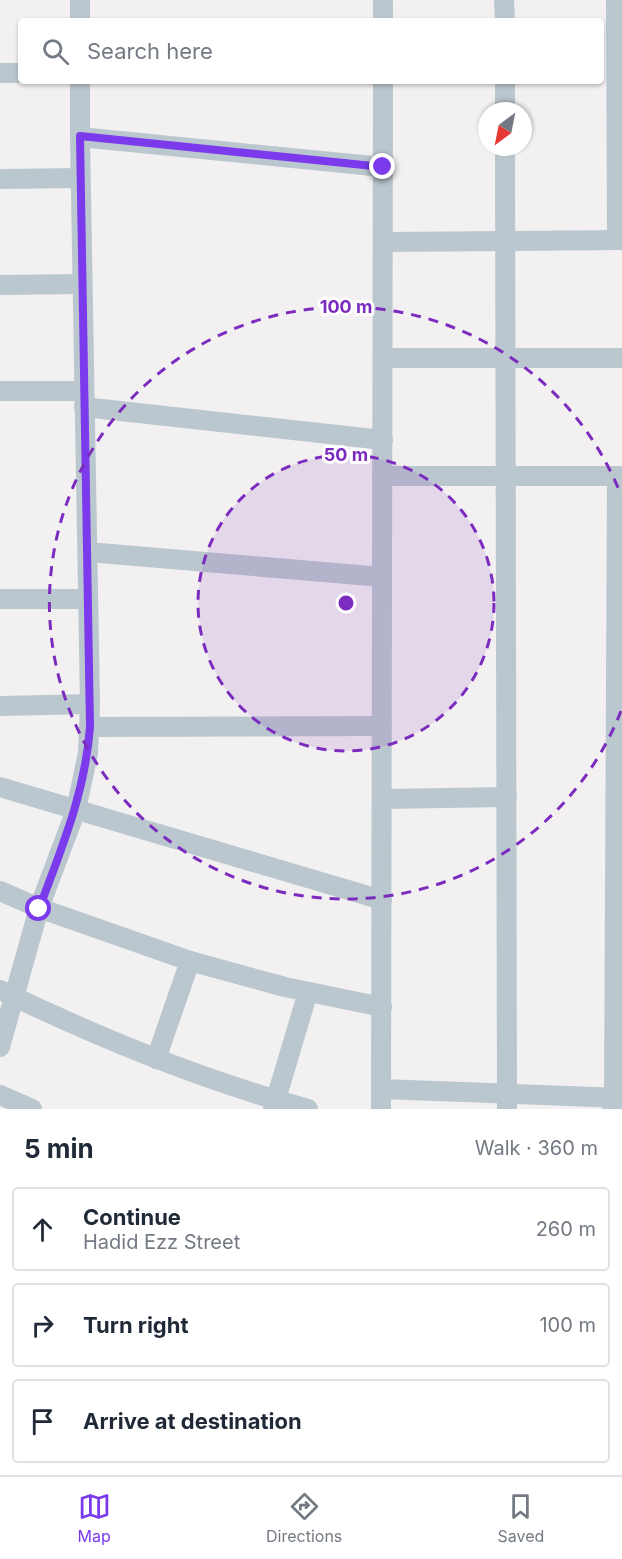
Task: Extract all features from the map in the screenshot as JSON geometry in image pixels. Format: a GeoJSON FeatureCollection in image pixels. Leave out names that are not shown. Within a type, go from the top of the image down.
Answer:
{"type":"FeatureCollection","features":[{"type":"Feature","properties":{"kind":"street"},"geometry":{"type":"LineString","coordinates":[[80,0],[80,18]]}},
{"type":"Feature","properties":{"kind":"street"},"geometry":{"type":"LineString","coordinates":[[383,0],[383,18]]}},
{"type":"Feature","properties":{"kind":"street"},"geometry":{"type":"LineString","coordinates":[[504,0],[504,18]]}},
{"type":"Feature","properties":{"kind":"street"},"geometry":{"type":"LineString","coordinates":[[383,242],[619,240],[616,0]]}},
{"type":"Feature","properties":{"kind":"street"},"geometry":{"type":"LineString","coordinates":[[0,73],[18,73]]}},
{"type":"Feature","properties":{"kind":"street"},"geometry":{"type":"LineString","coordinates":[[0,1047],[7,994],[76,810],[88,753],[90,704],[80,84]]}},
{"type":"Feature","properties":{"kind":"street"},"geometry":{"type":"LineString","coordinates":[[381,1109],[383,84]]}},
{"type":"Feature","properties":{"kind":"street"},"geometry":{"type":"LineString","coordinates":[[505,84],[505,102]]}},
{"type":"Feature","properties":{"kind":"street"},"geometry":{"type":"LineString","coordinates":[[80,136],[383,167]]}},
{"type":"Feature","properties":{"kind":"street"},"geometry":{"type":"LineString","coordinates":[[505,156],[507,1101]]}},
{"type":"Feature","properties":{"kind":"street"},"geometry":{"type":"LineString","coordinates":[[0,179],[80,178]]}},
{"type":"Feature","properties":{"kind":"street"},"geometry":{"type":"LineString","coordinates":[[0,285],[82,284]]}},
{"type":"Feature","properties":{"kind":"street"},"geometry":{"type":"LineString","coordinates":[[383,358],[622,357]]}},
{"type":"Feature","properties":{"kind":"street"},"geometry":{"type":"LineString","coordinates":[[0,391],[84,399],[383,440]]}},
{"type":"Feature","properties":{"kind":"street"},"geometry":{"type":"LineString","coordinates":[[381,1089],[507,1101],[616,1102],[620,476],[382,476]]}},
{"type":"Feature","properties":{"kind":"street"},"geometry":{"type":"LineString","coordinates":[[88,552],[382,577]]}},
{"type":"Feature","properties":{"kind":"street"},"geometry":{"type":"LineString","coordinates":[[0,599],[87,599]]}},
{"type":"Feature","properties":{"kind":"street"},"geometry":{"type":"LineString","coordinates":[[0,706],[90,704]]}},
{"type":"Feature","properties":{"kind":"street"},"geometry":{"type":"LineString","coordinates":[[90,727],[382,726]]}},
{"type":"Feature","properties":{"kind":"street"},"geometry":{"type":"LineString","coordinates":[[0,787],[382,900]]}},
{"type":"Feature","properties":{"kind":"street"},"geometry":{"type":"LineString","coordinates":[[382,799],[507,796]]}},
{"type":"Feature","properties":{"kind":"street"},"geometry":{"type":"LineString","coordinates":[[0,891],[39,909],[190,962],[285,987],[382,1007]]}},
{"type":"Feature","properties":{"kind":"street"},"geometry":{"type":"LineString","coordinates":[[156,1059],[190,962]]}},
{"type":"Feature","properties":{"kind":"street"},"geometry":{"type":"LineString","coordinates":[[274,1105],[308,992]]}},
{"type":"Feature","properties":{"kind":"street"},"geometry":{"type":"LineString","coordinates":[[7,994],[156,1059],[274,1105],[308,1109]]}},
{"type":"Feature","properties":{"kind":"street"},"geometry":{"type":"LineString","coordinates":[[0,1095],[32,1109]]}},
{"type":"Feature","properties":{"kind":"route"},"geometry":{"type":"LineString","coordinates":[[39,909],[76,810],[88,753],[90,727],[80,136],[383,167]]}}]}
